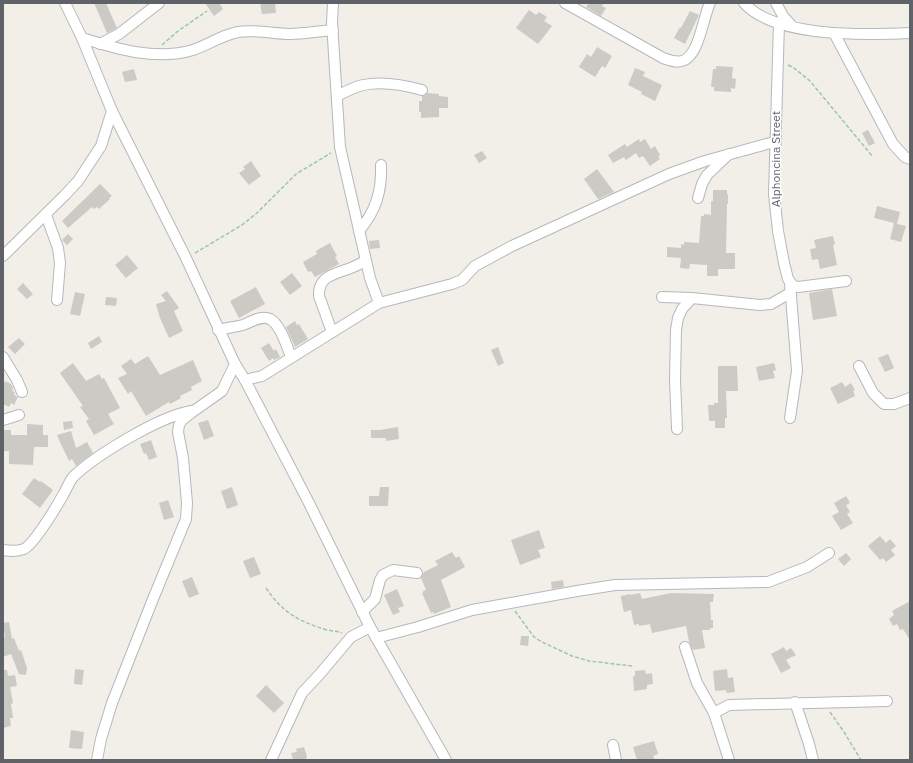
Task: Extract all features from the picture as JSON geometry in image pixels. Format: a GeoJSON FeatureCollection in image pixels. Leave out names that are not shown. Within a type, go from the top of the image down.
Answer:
{"type":"FeatureCollection","features":[{"type":"Feature","properties":{"kind":"street"},"geometry":{"type":"LineString","coordinates":[[65,3],[82,38],[112,111],[186,258],[235,364],[245,380],[309,503],[362,612],[446,760]]}},
{"type":"Feature","properties":{"kind":"street"},"geometry":{"type":"LineString","coordinates":[[100,44],[119,34],[159,3]]}},
{"type":"Feature","properties":{"kind":"street"},"geometry":{"type":"LineString","coordinates":[[333,3],[333,30],[340,147],[370,278],[379,303]]}},
{"type":"Feature","properties":{"kind":"street"},"geometry":{"type":"LineString","coordinates":[[565,3],[663,58],[675,62],[688,58],[693,52],[709,4]]}},
{"type":"Feature","properties":{"kind":"street"},"geometry":{"type":"LineString","coordinates":[[744,3],[749,9],[759,16],[794,27],[834,33],[871,35],[910,33]]}},
{"type":"Feature","properties":{"kind":"street"},"geometry":{"type":"LineString","coordinates":[[776,3],[783,16],[794,27]]}},
{"type":"Feature","properties":{"kind":"street","name":"Alphoncina Street"},"geometry":{"type":"LineString","coordinates":[[779,23],[779,61],[774,142],[774,194],[775,210],[784,263],[790,288],[797,371],[790,418]]}},
{"type":"Feature","properties":{"kind":"street"},"geometry":{"type":"LineString","coordinates":[[82,38],[100,44],[140,53],[177,54],[237,32],[250,31],[291,34],[333,30]]}},
{"type":"Feature","properties":{"kind":"street"},"geometry":{"type":"LineString","coordinates":[[834,33],[893,144],[905,157],[910,159]]}},
{"type":"Feature","properties":{"kind":"street"},"geometry":{"type":"LineString","coordinates":[[337,96],[363,85],[378,83],[412,87],[422,90]]}},
{"type":"Feature","properties":{"kind":"street"},"geometry":{"type":"LineString","coordinates":[[3,256],[66,195],[78,180],[101,146],[112,111]]}},
{"type":"Feature","properties":{"kind":"street"},"geometry":{"type":"LineString","coordinates":[[245,380],[262,376],[379,303],[462,280],[475,266],[519,243],[669,174],[705,161],[774,142]]}},
{"type":"Feature","properties":{"kind":"street"},"geometry":{"type":"LineString","coordinates":[[698,198],[702,184],[707,175],[729,154]]}},
{"type":"Feature","properties":{"kind":"street"},"geometry":{"type":"LineString","coordinates":[[359,231],[370,216],[380,192],[381,165]]}},
{"type":"Feature","properties":{"kind":"street"},"geometry":{"type":"LineString","coordinates":[[46,215],[58,248],[60,263],[57,300]]}},
{"type":"Feature","properties":{"kind":"street"},"geometry":{"type":"LineString","coordinates":[[332,332],[319,296],[318,290],[320,284],[326,278],[366,261]]}},
{"type":"Feature","properties":{"kind":"street"},"geometry":{"type":"LineString","coordinates":[[662,296],[760,305],[772,304],[793,286],[798,288],[846,281]]}},
{"type":"Feature","properties":{"kind":"street"},"geometry":{"type":"LineString","coordinates":[[677,429],[676,330],[678,318],[682,309],[692,298]]}},
{"type":"Feature","properties":{"kind":"street"},"geometry":{"type":"LineString","coordinates":[[218,330],[264,318],[270,319],[282,334],[291,357]]}},
{"type":"Feature","properties":{"kind":"street"},"geometry":{"type":"LineString","coordinates":[[3,357],[22,392]]}},
{"type":"Feature","properties":{"kind":"street"},"geometry":{"type":"LineString","coordinates":[[97,760],[101,739],[112,703],[186,519],[187,503],[183,458],[178,428],[182,420],[222,391],[235,364]]}},
{"type":"Feature","properties":{"kind":"street"},"geometry":{"type":"LineString","coordinates":[[859,366],[873,393],[884,404],[894,404],[910,398]]}},
{"type":"Feature","properties":{"kind":"street"},"geometry":{"type":"LineString","coordinates":[[3,550],[16,551],[29,546],[55,510],[72,478],[85,467],[108,451],[157,423],[180,413],[195,410]]}},
{"type":"Feature","properties":{"kind":"street"},"geometry":{"type":"LineString","coordinates":[[3,420],[19,415]]}},
{"type":"Feature","properties":{"kind":"street"},"geometry":{"type":"LineString","coordinates":[[376,638],[418,628],[472,610],[543,596],[615,585],[768,582],[807,566],[829,553]]}},
{"type":"Feature","properties":{"kind":"street"},"geometry":{"type":"LineString","coordinates":[[362,612],[375,599],[380,580],[383,575],[393,570],[417,573]]}},
{"type":"Feature","properties":{"kind":"street"},"geometry":{"type":"LineString","coordinates":[[271,760],[302,693],[351,637],[370,627]]}},
{"type":"Feature","properties":{"kind":"street"},"geometry":{"type":"LineString","coordinates":[[685,647],[697,683],[714,713],[728,760]]}},
{"type":"Feature","properties":{"kind":"street"},"geometry":{"type":"LineString","coordinates":[[714,713],[729,705],[795,702],[888,701]]}},
{"type":"Feature","properties":{"kind":"street"},"geometry":{"type":"LineString","coordinates":[[795,702],[813,760]]}},
{"type":"Feature","properties":{"kind":"street"},"geometry":{"type":"LineString","coordinates":[[613,745],[616,760]]}},
{"type":"Feature","properties":{"kind":"path"},"geometry":{"type":"LineString","coordinates":[[158,54],[162,44],[207,11]]}},
{"type":"Feature","properties":{"kind":"path"},"geometry":{"type":"LineString","coordinates":[[779,61],[794,68],[810,81],[873,157]]}},
{"type":"Feature","properties":{"kind":"path"},"geometry":{"type":"LineString","coordinates":[[186,258],[242,225],[257,213],[296,174],[340,147]]}},
{"type":"Feature","properties":{"kind":"path"},"geometry":{"type":"LineString","coordinates":[[266,588],[276,602],[292,615],[315,626],[340,632],[351,637]]}},
{"type":"Feature","properties":{"kind":"path"},"geometry":{"type":"LineString","coordinates":[[509,603],[534,636],[542,642],[572,656],[589,661],[632,666]]}},
{"type":"Feature","properties":{"kind":"path"},"geometry":{"type":"LineString","coordinates":[[823,702],[861,760]]}},
{"type":"Feature","properties":{"kind":"building"},"geometry":{"type":"Polygon","coordinates":[[[94,3],[106,3],[117,28],[107,33],[94,3]]]}},
{"type":"Feature","properties":{"kind":"building"},"geometry":{"type":"Polygon","coordinates":[[[205,3],[219,3],[223,9],[214,16],[205,3]]]}},
{"type":"Feature","properties":{"kind":"building"},"geometry":{"type":"Polygon","coordinates":[[[260,3],[275,3],[276,13],[262,14],[260,3]]]}},
{"type":"Feature","properties":{"kind":"building"},"geometry":{"type":"Polygon","coordinates":[[[589,3],[604,3],[602,6],[606,8],[601,16],[586,7],[589,3]]]}},
{"type":"Feature","properties":{"kind":"building"},"geometry":{"type":"Polygon","coordinates":[[[529,10],[536,15],[539,12],[547,17],[544,21],[552,26],[538,44],[516,28],[529,10]]]}},
{"type":"Feature","properties":{"kind":"building"},"geometry":{"type":"Polygon","coordinates":[[[690,11],[699,15],[685,44],[674,38],[690,11]]]}},
{"type":"Feature","properties":{"kind":"building"},"geometry":{"type":"Polygon","coordinates":[[[597,47],[612,56],[605,68],[602,66],[595,77],[579,67],[587,54],[591,57],[597,47]]]}},
{"type":"Feature","properties":{"kind":"building"},"geometry":{"type":"Polygon","coordinates":[[[716,66],[733,67],[732,78],[736,79],[735,89],[731,88],[731,92],[714,91],[714,87],[711,87],[713,69],[716,69],[716,66]]]}},
{"type":"Feature","properties":{"kind":"building"},"geometry":{"type":"Polygon","coordinates":[[[635,68],[645,72],[643,76],[662,85],[655,101],[628,85],[635,68]]]}},
{"type":"Feature","properties":{"kind":"building"},"geometry":{"type":"Polygon","coordinates":[[[134,69],[137,80],[125,82],[122,72],[134,69]]]}},
{"type":"Feature","properties":{"kind":"building"},"geometry":{"type":"Polygon","coordinates":[[[427,93],[439,94],[439,96],[448,97],[448,108],[439,108],[439,117],[421,118],[421,112],[419,112],[419,101],[422,101],[422,96],[426,95],[427,93]]]}},
{"type":"Feature","properties":{"kind":"building"},"geometry":{"type":"Polygon","coordinates":[[[868,130],[875,143],[869,146],[862,133],[868,130]]]}},
{"type":"Feature","properties":{"kind":"building"},"geometry":{"type":"Polygon","coordinates":[[[639,139],[640,142],[645,139],[651,149],[655,146],[660,155],[658,156],[660,159],[650,166],[643,156],[639,158],[636,153],[626,160],[624,157],[613,163],[608,155],[625,144],[627,147],[639,139]]]}},
{"type":"Feature","properties":{"kind":"building"},"geometry":{"type":"Polygon","coordinates":[[[482,151],[487,158],[479,163],[474,155],[482,151]]]}},
{"type":"Feature","properties":{"kind":"building"},"geometry":{"type":"Polygon","coordinates":[[[251,161],[261,176],[249,185],[239,173],[245,169],[243,167],[251,161]]]}},
{"type":"Feature","properties":{"kind":"building"},"geometry":{"type":"Polygon","coordinates":[[[597,169],[614,192],[598,199],[584,179],[597,169]]]}},
{"type":"Feature","properties":{"kind":"building"},"geometry":{"type":"Polygon","coordinates":[[[100,184],[112,196],[109,198],[110,199],[99,209],[97,207],[94,209],[92,207],[68,228],[62,221],[100,184]]]}},
{"type":"Feature","properties":{"kind":"building"},"geometry":{"type":"Polygon","coordinates":[[[713,190],[727,190],[728,204],[726,253],[735,253],[735,269],[718,269],[718,276],[707,276],[707,265],[690,264],[689,269],[680,268],[681,258],[667,257],[667,247],[681,248],[681,244],[684,245],[684,242],[699,243],[701,216],[704,216],[704,214],[711,215],[713,190]]]}},
{"type":"Feature","properties":{"kind":"building"},"geometry":{"type":"Polygon","coordinates":[[[877,206],[900,212],[897,224],[906,226],[901,242],[890,239],[894,223],[874,218],[877,206]]]}},
{"type":"Feature","properties":{"kind":"building"},"geometry":{"type":"Polygon","coordinates":[[[68,234],[73,239],[67,245],[62,240],[68,234]]]}},
{"type":"Feature","properties":{"kind":"building"},"geometry":{"type":"Polygon","coordinates":[[[833,236],[835,244],[833,245],[837,265],[820,269],[818,259],[812,260],[810,249],[816,248],[814,240],[833,236]]]}},
{"type":"Feature","properties":{"kind":"building"},"geometry":{"type":"Polygon","coordinates":[[[379,240],[380,248],[370,249],[369,241],[379,240]]]}},
{"type":"Feature","properties":{"kind":"building"},"geometry":{"type":"Polygon","coordinates":[[[330,243],[337,256],[335,257],[339,264],[315,277],[311,271],[308,272],[303,262],[317,254],[316,251],[330,243]]]}},
{"type":"Feature","properties":{"kind":"building"},"geometry":{"type":"Polygon","coordinates":[[[127,255],[138,268],[126,278],[115,265],[127,255]]]}},
{"type":"Feature","properties":{"kind":"building"},"geometry":{"type":"Polygon","coordinates":[[[292,273],[302,286],[290,295],[280,282],[292,273]]]}},
{"type":"Feature","properties":{"kind":"building"},"geometry":{"type":"Polygon","coordinates":[[[23,283],[33,294],[27,299],[17,289],[23,283]]]}},
{"type":"Feature","properties":{"kind":"building"},"geometry":{"type":"Polygon","coordinates":[[[256,287],[265,304],[239,318],[230,301],[256,287]]]}},
{"type":"Feature","properties":{"kind":"building"},"geometry":{"type":"Polygon","coordinates":[[[832,289],[837,316],[813,320],[809,293],[832,289]]]}},
{"type":"Feature","properties":{"kind":"building"},"geometry":{"type":"Polygon","coordinates":[[[167,291],[179,308],[174,311],[183,331],[169,338],[160,318],[156,304],[166,301],[161,295],[167,291]]]}},
{"type":"Feature","properties":{"kind":"building"},"geometry":{"type":"Polygon","coordinates":[[[75,292],[85,294],[80,316],[70,314],[75,292]]]}},
{"type":"Feature","properties":{"kind":"building"},"geometry":{"type":"Polygon","coordinates":[[[106,297],[117,298],[116,306],[105,305],[106,297]]]}},
{"type":"Feature","properties":{"kind":"building"},"geometry":{"type":"Polygon","coordinates":[[[295,321],[297,325],[299,324],[308,339],[295,347],[286,327],[295,321]]]}},
{"type":"Feature","properties":{"kind":"building"},"geometry":{"type":"Polygon","coordinates":[[[99,336],[102,342],[91,349],[88,343],[99,336]]]}},
{"type":"Feature","properties":{"kind":"building"},"geometry":{"type":"Polygon","coordinates":[[[19,338],[25,344],[15,354],[8,347],[19,338]]]}},
{"type":"Feature","properties":{"kind":"building"},"geometry":{"type":"Polygon","coordinates":[[[269,343],[274,351],[276,349],[280,357],[274,360],[273,358],[269,361],[261,348],[269,343]]]}},
{"type":"Feature","properties":{"kind":"building"},"geometry":{"type":"Polygon","coordinates":[[[498,347],[504,363],[498,366],[491,350],[498,347]]]}},
{"type":"Feature","properties":{"kind":"building"},"geometry":{"type":"Polygon","coordinates":[[[888,354],[894,368],[885,372],[878,358],[888,354]]]}},
{"type":"Feature","properties":{"kind":"building"},"geometry":{"type":"Polygon","coordinates":[[[148,356],[160,375],[193,360],[202,381],[191,387],[192,390],[180,396],[181,398],[170,404],[169,402],[146,416],[131,391],[128,394],[118,378],[127,374],[121,366],[131,359],[135,364],[148,356]]]}},
{"type":"Feature","properties":{"kind":"building"},"geometry":{"type":"Polygon","coordinates":[[[73,363],[86,381],[99,374],[102,379],[104,378],[120,408],[108,414],[114,424],[94,435],[86,421],[89,419],[80,407],[83,406],[60,373],[73,363]]]}},
{"type":"Feature","properties":{"kind":"building"},"geometry":{"type":"Polygon","coordinates":[[[774,363],[776,370],[773,371],[775,378],[759,381],[756,367],[774,363]]]}},
{"type":"Feature","properties":{"kind":"building"},"geometry":{"type":"Polygon","coordinates":[[[718,366],[737,366],[738,391],[726,391],[727,418],[725,418],[725,428],[715,428],[715,421],[709,421],[708,405],[718,403],[718,366]]]}},
{"type":"Feature","properties":{"kind":"building"},"geometry":{"type":"Polygon","coordinates":[[[5,381],[11,384],[13,388],[12,391],[15,392],[14,395],[18,397],[14,405],[11,403],[9,407],[3,404],[3,386],[5,381]]]}},
{"type":"Feature","properties":{"kind":"building"},"geometry":{"type":"Polygon","coordinates":[[[842,382],[845,387],[851,383],[855,390],[853,391],[855,396],[838,404],[830,388],[842,382]]]}},
{"type":"Feature","properties":{"kind":"building"},"geometry":{"type":"Polygon","coordinates":[[[208,420],[214,436],[204,440],[198,423],[208,420]]]}},
{"type":"Feature","properties":{"kind":"building"},"geometry":{"type":"Polygon","coordinates":[[[72,421],[73,428],[64,430],[63,422],[72,421]]]}},
{"type":"Feature","properties":{"kind":"building"},"geometry":{"type":"Polygon","coordinates":[[[27,424],[43,425],[43,435],[48,435],[48,447],[34,447],[33,465],[9,464],[9,451],[3,451],[3,430],[11,430],[11,435],[27,435],[27,424]]]}},
{"type":"Feature","properties":{"kind":"building"},"geometry":{"type":"Polygon","coordinates":[[[398,427],[399,439],[386,441],[386,438],[371,438],[371,430],[398,427]]]}},
{"type":"Feature","properties":{"kind":"building"},"geometry":{"type":"Polygon","coordinates":[[[71,431],[76,448],[87,442],[93,453],[76,466],[72,459],[69,461],[57,435],[71,431]]]}},
{"type":"Feature","properties":{"kind":"building"},"geometry":{"type":"Polygon","coordinates":[[[151,440],[157,457],[149,460],[146,453],[144,454],[140,444],[151,440]]]}},
{"type":"Feature","properties":{"kind":"building"},"geometry":{"type":"Polygon","coordinates":[[[34,478],[40,482],[41,481],[53,490],[40,508],[22,494],[34,478]]]}},
{"type":"Feature","properties":{"kind":"building"},"geometry":{"type":"Polygon","coordinates":[[[232,487],[238,505],[227,509],[221,491],[232,487]]]}},
{"type":"Feature","properties":{"kind":"building"},"geometry":{"type":"Polygon","coordinates":[[[380,487],[389,487],[388,506],[369,506],[369,496],[379,496],[380,487]]]}},
{"type":"Feature","properties":{"kind":"building"},"geometry":{"type":"Polygon","coordinates":[[[846,496],[850,503],[846,505],[850,512],[847,514],[853,523],[841,530],[832,516],[839,512],[834,503],[846,496]]]}},
{"type":"Feature","properties":{"kind":"building"},"geometry":{"type":"Polygon","coordinates":[[[168,500],[174,517],[164,520],[159,503],[168,500]]]}},
{"type":"Feature","properties":{"kind":"building"},"geometry":{"type":"Polygon","coordinates":[[[539,530],[545,548],[538,550],[541,557],[520,565],[511,540],[539,530]]]}},
{"type":"Feature","properties":{"kind":"building"},"geometry":{"type":"Polygon","coordinates":[[[880,536],[886,543],[890,539],[896,546],[891,550],[895,555],[886,562],[883,558],[880,560],[868,546],[880,536]]]}},
{"type":"Feature","properties":{"kind":"building"},"geometry":{"type":"Polygon","coordinates":[[[452,552],[456,558],[459,556],[465,567],[441,580],[451,607],[434,614],[433,612],[431,613],[422,593],[426,590],[421,578],[424,572],[438,565],[435,561],[452,552]]]}},
{"type":"Feature","properties":{"kind":"building"},"geometry":{"type":"Polygon","coordinates":[[[846,553],[851,559],[844,566],[838,559],[846,553]]]}},
{"type":"Feature","properties":{"kind":"building"},"geometry":{"type":"Polygon","coordinates":[[[254,557],[261,574],[250,578],[243,561],[254,557]]]}},
{"type":"Feature","properties":{"kind":"building"},"geometry":{"type":"Polygon","coordinates":[[[192,577],[199,594],[189,598],[182,581],[192,577]]]}},
{"type":"Feature","properties":{"kind":"building"},"geometry":{"type":"Polygon","coordinates":[[[563,580],[564,587],[552,589],[551,582],[563,580]]]}},
{"type":"Feature","properties":{"kind":"building"},"geometry":{"type":"Polygon","coordinates":[[[397,589],[404,606],[398,608],[400,612],[393,615],[384,595],[397,589]]]}},
{"type":"Feature","properties":{"kind":"building"},"geometry":{"type":"Polygon","coordinates":[[[640,593],[642,599],[671,593],[714,594],[713,602],[710,602],[713,628],[710,628],[710,630],[702,630],[705,648],[693,650],[689,642],[686,626],[652,633],[650,624],[639,626],[639,624],[634,625],[631,610],[624,612],[621,596],[640,593]]]}},
{"type":"Feature","properties":{"kind":"building"},"geometry":{"type":"Polygon","coordinates":[[[910,601],[910,640],[903,629],[900,630],[897,624],[893,626],[889,619],[894,615],[892,611],[910,601]]]}},
{"type":"Feature","properties":{"kind":"building"},"geometry":{"type":"Polygon","coordinates":[[[9,622],[12,639],[14,638],[19,651],[21,650],[27,668],[26,675],[19,674],[11,654],[3,657],[3,638],[5,637],[3,623],[9,622]]]}},
{"type":"Feature","properties":{"kind":"building"},"geometry":{"type":"Polygon","coordinates":[[[521,636],[529,636],[528,646],[520,645],[521,636]]]}},
{"type":"Feature","properties":{"kind":"building"},"geometry":{"type":"Polygon","coordinates":[[[784,647],[786,651],[791,648],[796,655],[786,660],[791,668],[781,673],[771,654],[784,647]]]}},
{"type":"Feature","properties":{"kind":"building"},"geometry":{"type":"Polygon","coordinates":[[[75,669],[84,670],[82,685],[74,684],[75,669]]]}},
{"type":"Feature","properties":{"kind":"building"},"geometry":{"type":"Polygon","coordinates":[[[727,669],[728,678],[733,677],[735,692],[727,693],[726,690],[715,691],[713,671],[727,669]]]}},
{"type":"Feature","properties":{"kind":"building"},"geometry":{"type":"Polygon","coordinates":[[[3,670],[7,670],[8,676],[15,675],[17,686],[10,687],[13,703],[11,704],[13,718],[10,718],[11,726],[3,728],[3,670]]]}},
{"type":"Feature","properties":{"kind":"building"},"geometry":{"type":"Polygon","coordinates":[[[645,670],[646,674],[652,673],[653,684],[647,685],[647,689],[634,691],[633,676],[635,676],[635,671],[645,670]]]}},
{"type":"Feature","properties":{"kind":"building"},"geometry":{"type":"Polygon","coordinates":[[[266,685],[284,703],[274,713],[256,696],[266,685]]]}},
{"type":"Feature","properties":{"kind":"building"},"geometry":{"type":"Polygon","coordinates":[[[71,730],[84,732],[82,749],[69,748],[71,730]]]}},
{"type":"Feature","properties":{"kind":"building"},"geometry":{"type":"Polygon","coordinates":[[[654,741],[658,754],[653,756],[655,760],[637,760],[633,747],[654,741]]]}},
{"type":"Feature","properties":{"kind":"building"},"geometry":{"type":"Polygon","coordinates":[[[304,747],[307,757],[306,760],[293,760],[291,753],[297,752],[296,749],[304,747]]]}}]}
